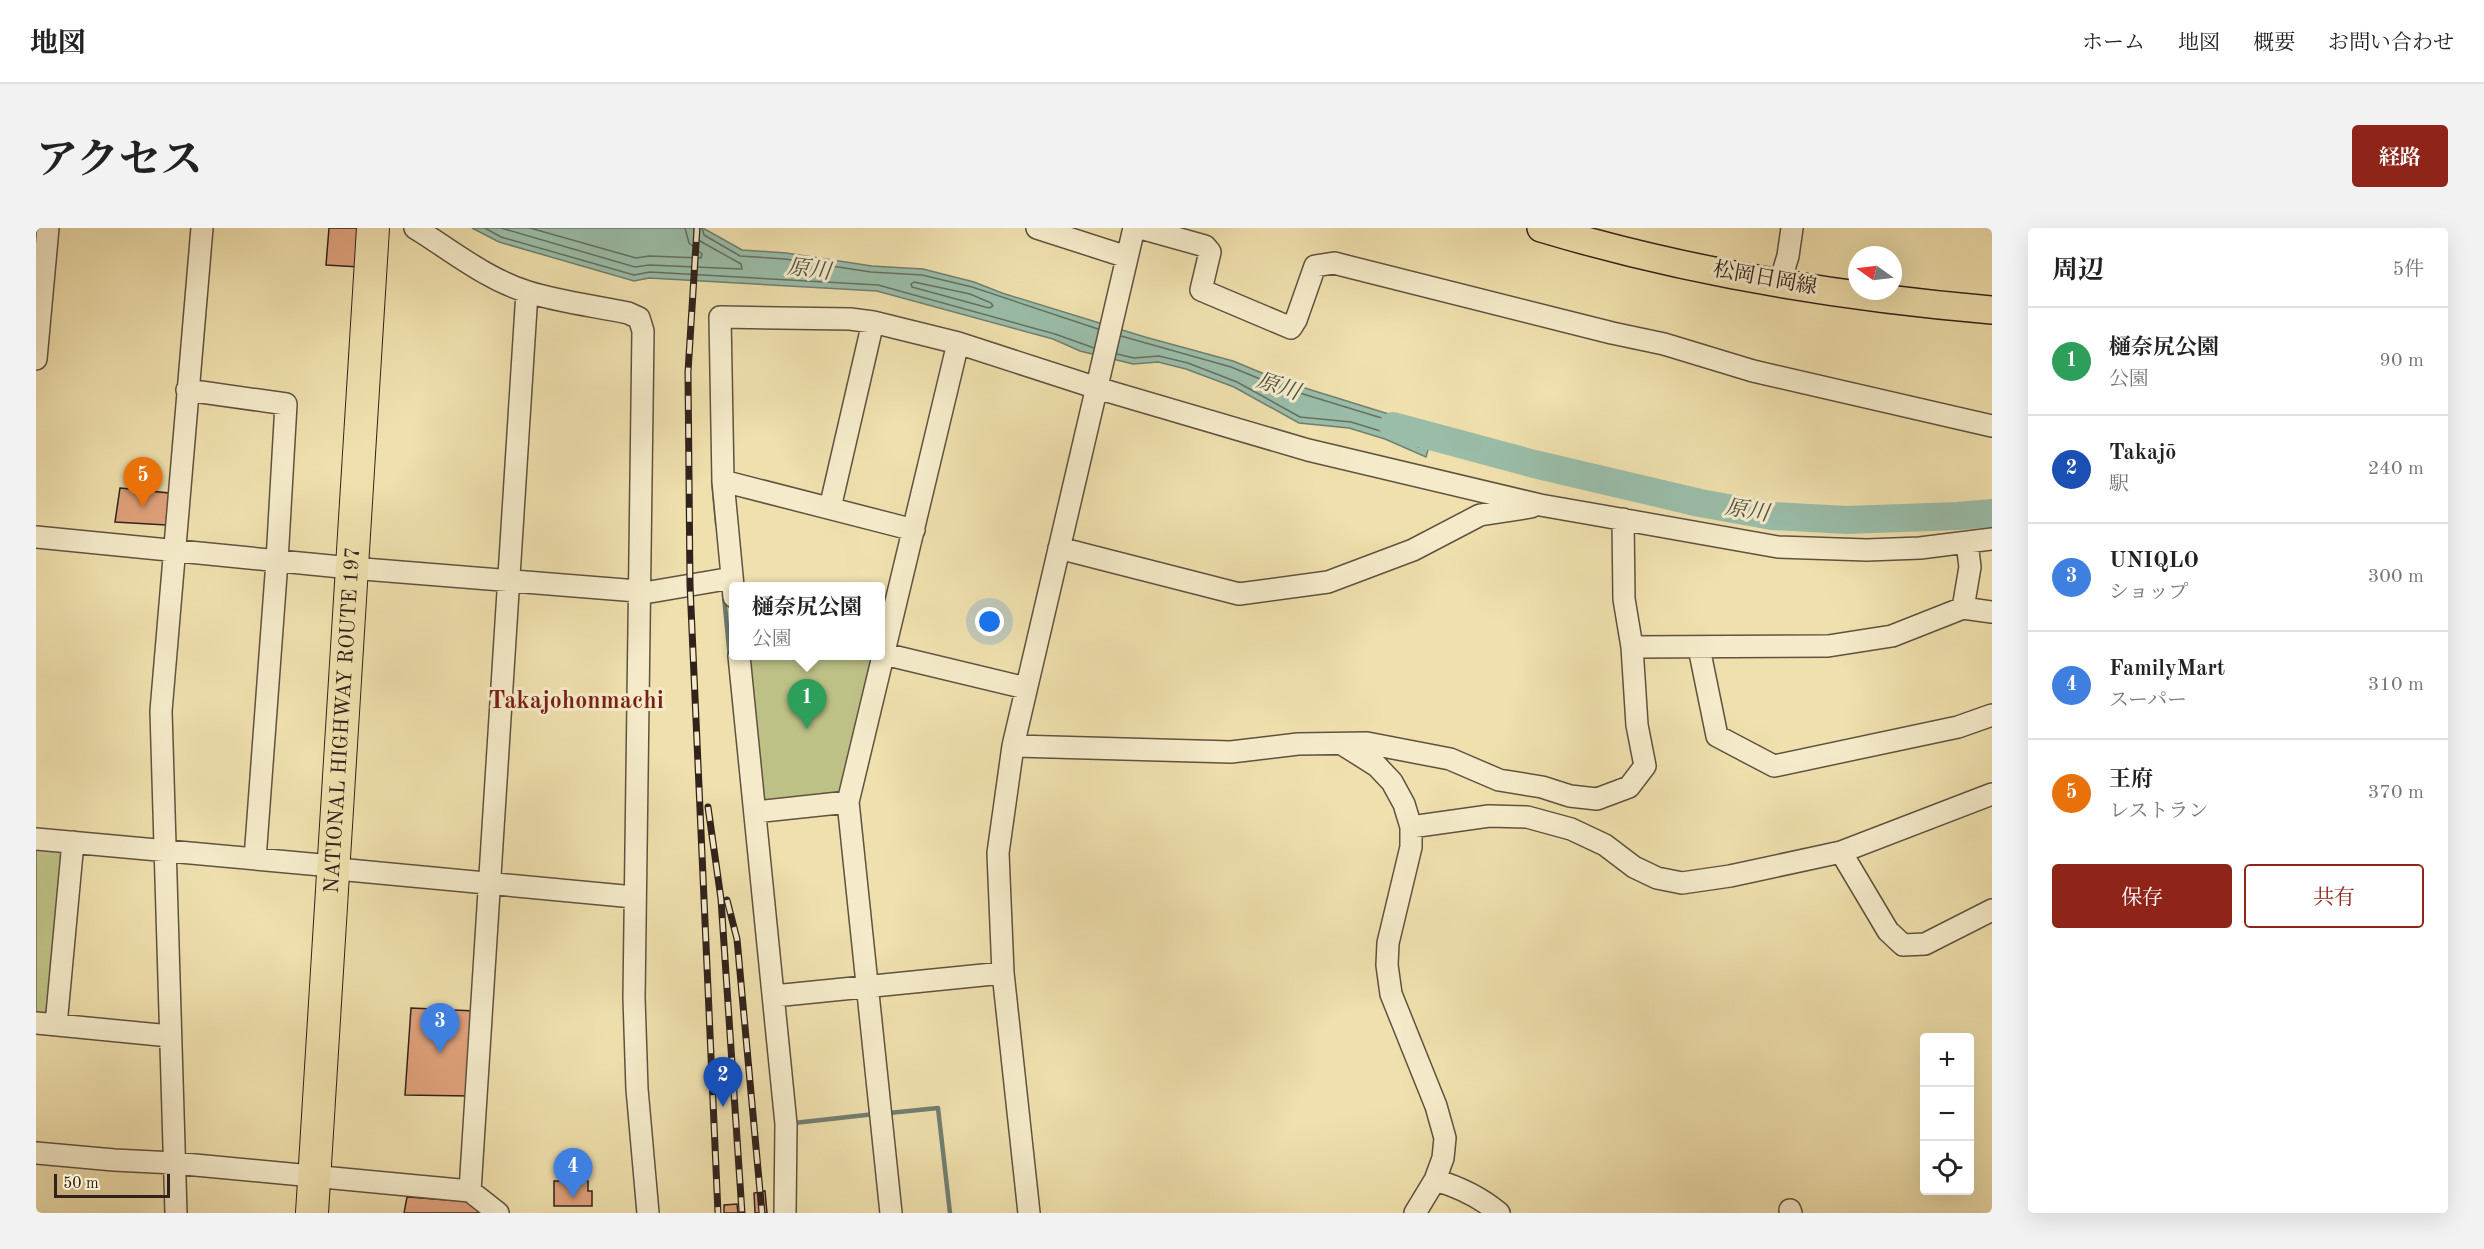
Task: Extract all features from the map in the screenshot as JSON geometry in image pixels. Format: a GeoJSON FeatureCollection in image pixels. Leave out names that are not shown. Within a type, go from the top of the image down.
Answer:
{"type":"FeatureCollection","features":[{"type":"Feature","properties":{"kind":"highway","name":"NATIONAL HIGHWAY ROUTE 197"},"geometry":{"type":"LineString","coordinates":[[312,1213],[322,1177],[358,568],[373,228]]}},
{"type":"Feature","properties":{"kind":"highway","name":"NATIONAL HIGHWAY ROUTE 197"},"geometry":{"type":"LineString","coordinates":[[358,568],[387,228]]}},
{"type":"Feature","properties":{"kind":"highway","name":"NATIONAL HIGHWAY ROUTE 197"},"geometry":{"type":"LineString","coordinates":[[322,1177],[328,1213]]}},
{"type":"Feature","properties":{"kind":"main road","name":"松岡日岡線"},"geometry":{"type":"LineString","coordinates":[[1541,228],[1633,253],[1780,282],[1911,303],[1992,310]]}},
{"type":"Feature","properties":{"kind":"street"},"geometry":{"type":"LineString","coordinates":[[36,359],[48,228]]}},
{"type":"Feature","properties":{"kind":"street"},"geometry":{"type":"LineString","coordinates":[[176,1213],[161,711],[202,228]]}},
{"type":"Feature","properties":{"kind":"street"},"geometry":{"type":"LineString","coordinates":[[415,228],[465,261],[527,292],[628,314],[639,318],[643,331],[634,998],[637,1089],[648,1213]]}},
{"type":"Feature","properties":{"kind":"street"},"geometry":{"type":"LineString","coordinates":[[1037,228],[1125,267]]}},
{"type":"Feature","properties":{"kind":"street"},"geometry":{"type":"LineString","coordinates":[[1029,1213],[1004,973],[998,853],[1013,746],[1134,228]]}},
{"type":"Feature","properties":{"kind":"street"},"geometry":{"type":"LineString","coordinates":[[1140,228],[1205,246],[1210,252],[1201,290],[1290,328],[1296,320],[1315,266],[1334,263],[1664,344],[1753,371],[1992,426]]}},
{"type":"Feature","properties":{"kind":"street"},"geometry":{"type":"LineString","coordinates":[[1780,282],[1788,256],[1792,228]]}},
{"type":"Feature","properties":{"kind":"street"},"geometry":{"type":"LineString","coordinates":[[470,1191],[527,292]]}},
{"type":"Feature","properties":{"kind":"street"},"geometry":{"type":"LineString","coordinates":[[732,582],[723,481],[720,317],[850,319],[873,322],[1098,382],[1308,450],[1540,505],[1778,547],[1867,550],[1920,548],[1992,539]]}},
{"type":"Feature","properties":{"kind":"street"},"geometry":{"type":"LineString","coordinates":[[830,508],[873,322]]}},
{"type":"Feature","properties":{"kind":"street"},"geometry":{"type":"LineString","coordinates":[[885,642],[958,343]]}},
{"type":"Feature","properties":{"kind":"street"},"geometry":{"type":"LineString","coordinates":[[187,390],[286,405],[255,859]]}},
{"type":"Feature","properties":{"kind":"street"},"geometry":{"type":"LineString","coordinates":[[723,481],[914,530]]}},
{"type":"Feature","properties":{"kind":"street"},"geometry":{"type":"LineString","coordinates":[[1059,548],[1239,594],[1328,582],[1413,550],[1480,515],[1540,505]]}},
{"type":"Feature","properties":{"kind":"street"},"geometry":{"type":"LineString","coordinates":[[1013,746],[1231,752],[1298,744],[1367,743],[1450,759],[1498,780],[1542,787],[1570,796],[1597,799],[1629,787],[1645,766],[1637,725],[1632,647],[1624,599],[1623,519]]}},
{"type":"Feature","properties":{"kind":"street"},"geometry":{"type":"LineString","coordinates":[[36,537],[277,561],[650,592],[729,588]]}},
{"type":"Feature","properties":{"kind":"street"},"geometry":{"type":"LineString","coordinates":[[1963,608],[1970,567],[1967,543]]}},
{"type":"Feature","properties":{"kind":"street"},"geometry":{"type":"LineString","coordinates":[[1632,647],[1828,646],[1892,636],[1963,608],[1992,612]]}},
{"type":"Feature","properties":{"kind":"street"},"geometry":{"type":"LineString","coordinates":[[1699,648],[1717,736],[1774,766],[1958,727],[1992,715]]}},
{"type":"Feature","properties":{"kind":"street"},"geometry":{"type":"LineString","coordinates":[[885,655],[1026,688]]}},
{"type":"Feature","properties":{"kind":"street"},"geometry":{"type":"LineString","coordinates":[[739,660],[786,1124],[785,1213]]}},
{"type":"Feature","properties":{"kind":"street"},"geometry":{"type":"LineString","coordinates":[[881,660],[848,802],[891,1213]]}},
{"type":"Feature","properties":{"kind":"street"},"geometry":{"type":"LineString","coordinates":[[1339,742],[1377,766],[1392,782],[1404,804],[1411,826],[1411,847],[1388,943],[1387,965],[1391,994],[1436,1106],[1445,1138],[1443,1158],[1435,1180],[1415,1213]]}},
{"type":"Feature","properties":{"kind":"street"},"geometry":{"type":"LineString","coordinates":[[1411,826],[1489,816],[1527,817],[1570,830],[1605,845],[1634,867],[1657,878],[1682,883],[1730,876],[1841,852],[1992,794]]}},
{"type":"Feature","properties":{"kind":"street"},"geometry":{"type":"LineString","coordinates":[[755,812],[848,802]]}},
{"type":"Feature","properties":{"kind":"street"},"geometry":{"type":"LineString","coordinates":[[36,839],[634,897]]}},
{"type":"Feature","properties":{"kind":"street"},"geometry":{"type":"LineString","coordinates":[[73,842],[46,1024],[170,1036]]}},
{"type":"Feature","properties":{"kind":"street"},"geometry":{"type":"LineString","coordinates":[[1841,852],[1888,931],[1903,945],[1925,944],[1992,910]]}},
{"type":"Feature","properties":{"kind":"street"},"geometry":{"type":"LineString","coordinates":[[774,996],[1004,973]]}},
{"type":"Feature","properties":{"kind":"street"},"geometry":{"type":"LineString","coordinates":[[36,1153],[174,1163],[470,1191],[498,1213]]}},
{"type":"Feature","properties":{"kind":"street"},"geometry":{"type":"LineString","coordinates":[[1435,1180],[1458,1187],[1482,1199],[1499,1213]]}},
{"type":"Feature","properties":{"kind":"green space"},"geometry":{"type":"Polygon","coordinates":[[[747,660],[871,660],[874,666],[845,791],[838,797],[768,804],[762,799],[747,660]]]}},
{"type":"Feature","properties":{"kind":"green space"},"geometry":{"type":"Polygon","coordinates":[[[36,847],[58,849],[64,858],[51,1011],[44,1016],[36,1015],[36,847]]]}},
{"type":"Feature","properties":{"kind":"water"},"geometry":{"type":"Polygon","coordinates":[[[472,228],[703,228],[742,250],[786,253],[872,266],[923,269],[974,282],[1002,293],[1145,337],[1233,361],[1279,380],[1434,428],[1426,457],[1385,439],[1349,428],[1299,423],[1234,387],[1186,369],[1158,362],[1133,364],[1080,351],[1053,339],[877,291],[649,278],[634,281],[499,242],[472,228]]]}},
{"type":"Feature","properties":{"kind":"building"},"geometry":{"type":"Polygon","coordinates":[[[329,228],[364,228],[359,267],[326,265],[329,228]]]}},
{"type":"Feature","properties":{"kind":"building"},"geometry":{"type":"Polygon","coordinates":[[[120,488],[169,493],[166,525],[115,522],[120,488]]]}},
{"type":"Feature","properties":{"kind":"building"},"geometry":{"type":"Polygon","coordinates":[[[411,1008],[475,1011],[470,1096],[405,1095],[411,1008]]]}},
{"type":"Feature","properties":{"kind":"building"},"geometry":{"type":"Polygon","coordinates":[[[554,1181],[588,1181],[588,1191],[592,1191],[592,1206],[554,1206],[554,1181]]]}},
{"type":"Feature","properties":{"kind":"building"},"geometry":{"type":"Polygon","coordinates":[[[765,1191],[767,1213],[755,1213],[754,1193],[765,1191]]]}},
{"type":"Feature","properties":{"kind":"building"},"geometry":{"type":"Polygon","coordinates":[[[407,1197],[476,1202],[478,1213],[404,1213],[407,1197]]]}},
{"type":"Feature","properties":{"kind":"building"},"geometry":{"type":"Polygon","coordinates":[[[737,1204],[738,1213],[724,1213],[724,1205],[737,1204]]]}},
{"type":"Feature","properties":{"kind":"waterway","name":"原川"},"geometry":{"type":"LineString","coordinates":[[1393,426],[1534,464],[1700,503],[1772,516],[1847,520],[1992,513]]}},
{"type":"Feature","properties":{"kind":"waterway"},"geometry":{"type":"LineString","coordinates":[[713,481],[717,524]]}},
{"type":"Feature","properties":{"kind":"waterway"},"geometry":{"type":"LineString","coordinates":[[724,596],[729,648]]}},
{"type":"Feature","properties":{"kind":"waterway"},"geometry":{"type":"LineString","coordinates":[[889,1113],[938,1108],[950,1213]]}},
{"type":"Feature","properties":{"kind":"waterway"},"geometry":{"type":"LineString","coordinates":[[794,1123],[875,1114]]}},
{"type":"Feature","properties":{"kind":"railway"},"geometry":{"type":"LineString","coordinates":[[697,228],[688,372],[690,585],[718,1213]]}},
{"type":"Feature","properties":{"kind":"railway"},"geometry":{"type":"LineString","coordinates":[[708,807],[721,899],[742,1213]]}},
{"type":"Feature","properties":{"kind":"railway"},"geometry":{"type":"LineString","coordinates":[[727,900],[737,939],[762,1213]]}},
{"type":"Feature","properties":{"kind":"place","name":"王府"},"geometry":{"type":"Point","coordinates":[143,507]}},
{"type":"Feature","properties":{"kind":"place","name":"樋奈尻公園"},"geometry":{"type":"Point","coordinates":[807,729]}},
{"type":"Feature","properties":{"kind":"place","name":"UNIQLO"},"geometry":{"type":"Point","coordinates":[440,1053]}},
{"type":"Feature","properties":{"kind":"place","name":"Takajō"},"geometry":{"type":"Point","coordinates":[723,1107]}},
{"type":"Feature","properties":{"kind":"place","name":"FamilyMart"},"geometry":{"type":"Point","coordinates":[573,1198]}},
{"type":"Feature","properties":{"kind":"district","name":"Takajohonmachi"},"geometry":{"type":"Point","coordinates":[576,702]}}]}
